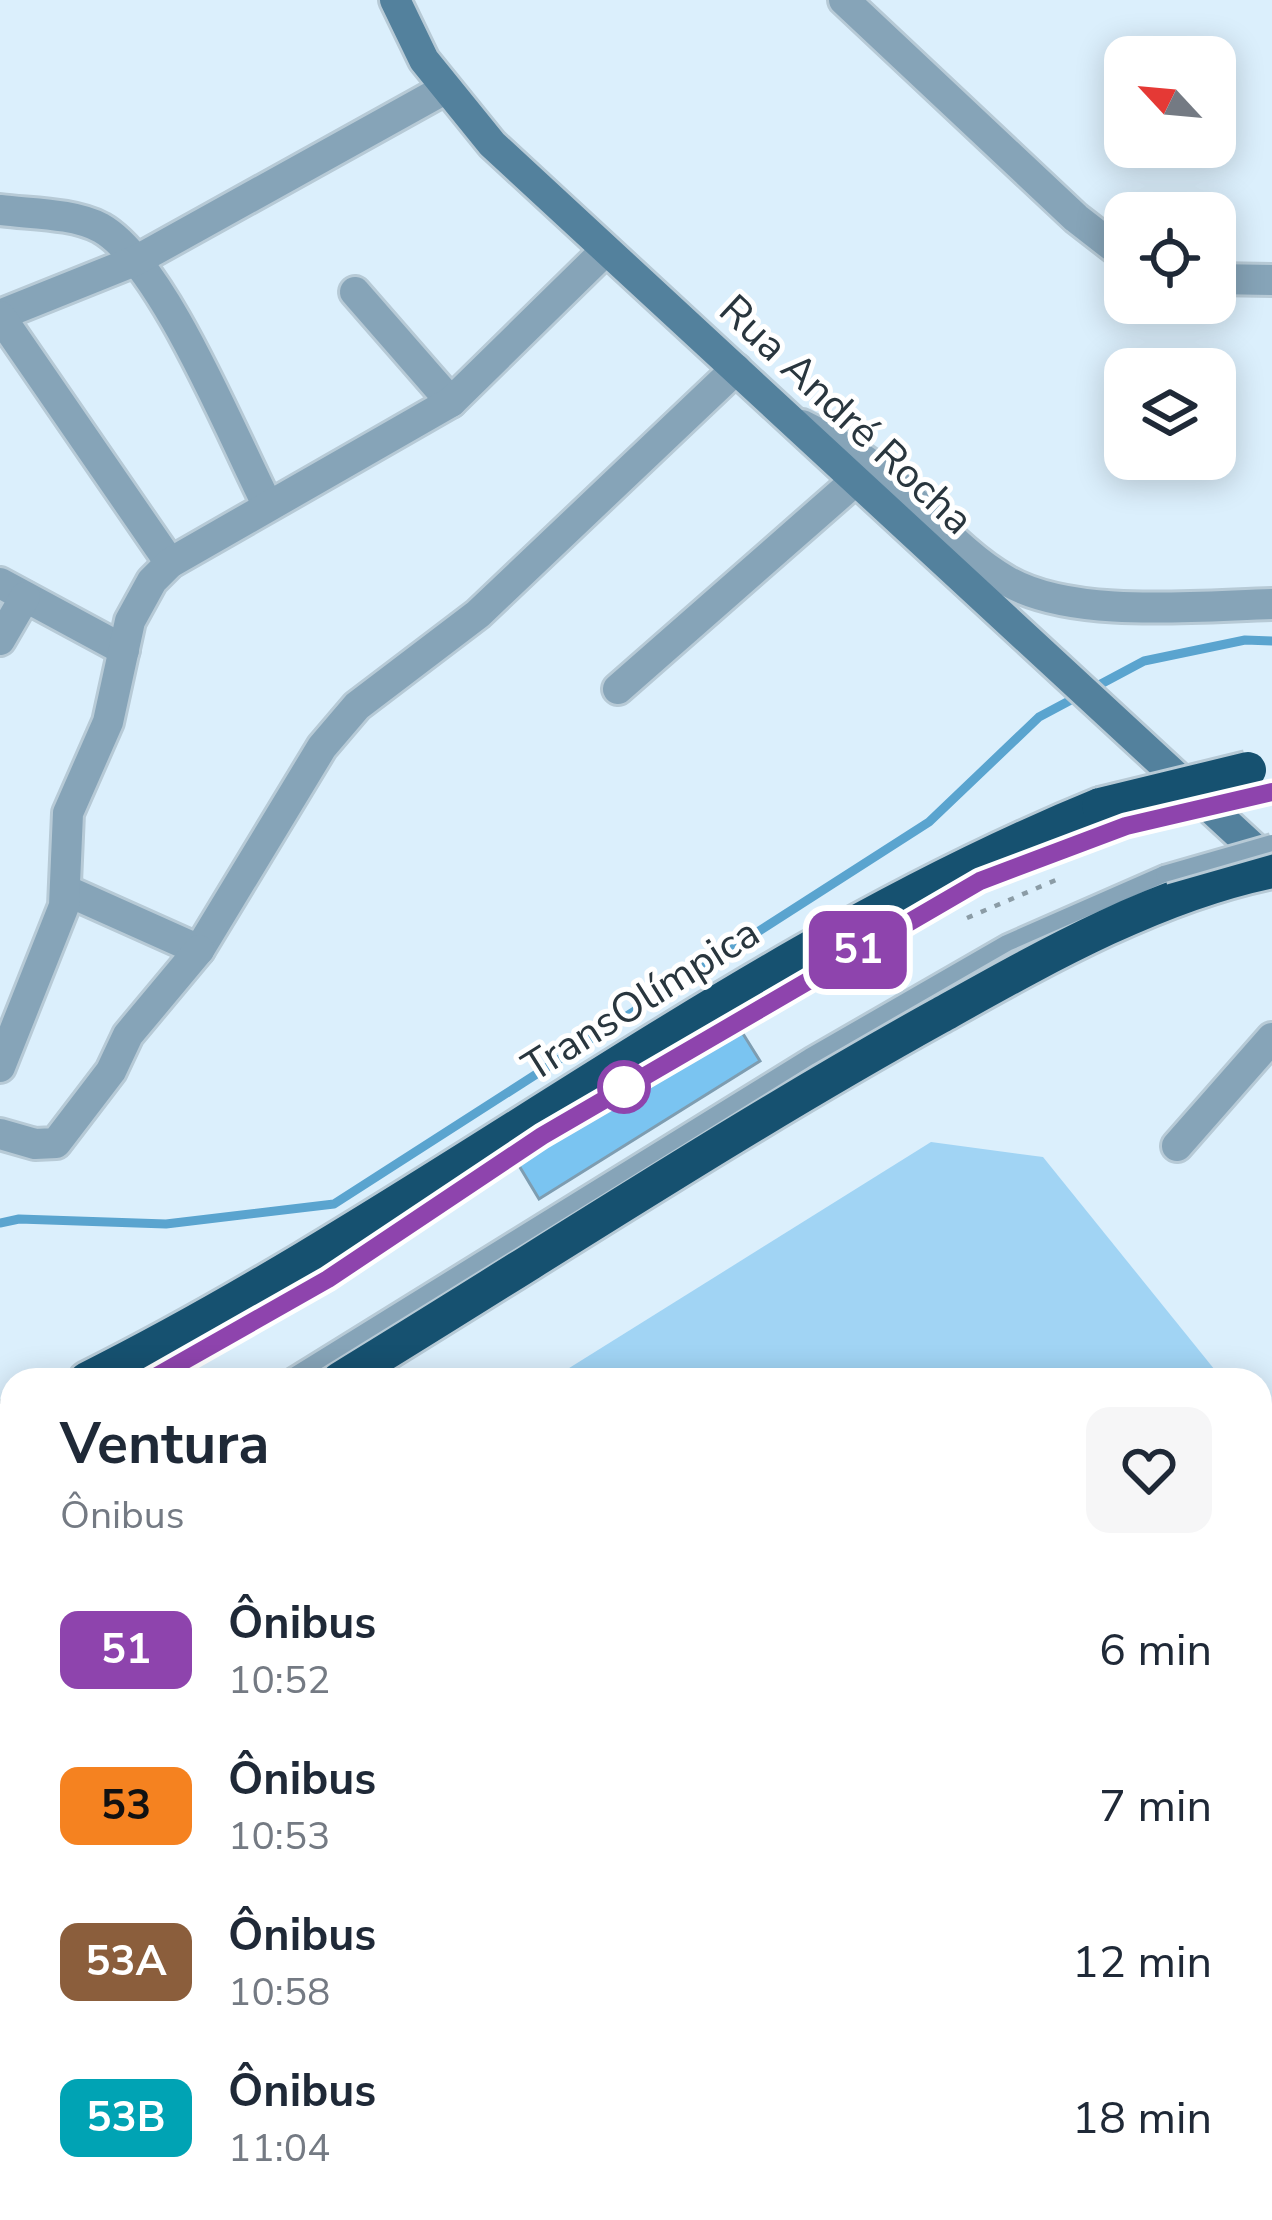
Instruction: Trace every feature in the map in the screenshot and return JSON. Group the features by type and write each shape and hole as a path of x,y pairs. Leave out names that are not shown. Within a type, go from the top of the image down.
{"highway":[{"name":"TransOlímpica","path":"109,1368 346,1238 873,912 979,856 1264,777"},
{"path":"359,1368 832,1075 1179,883 1272,868"}],"main road":[{"name":"Rua André Rocha","path":"395,0 445,89 492,144 1272,868"}],"street":[{"path":"844,0 1104,240"},
{"path":"170,563 0,315 137,260 445,89"},
{"path":"0,210 86,221 137,260 268,506"},
{"path":"0,1066 59,924 68,812 108,722 138,603 170,563 451,402 606,250"},
{"path":"1236,279 1272,280"},
{"path":"355,292 451,402"},
{"path":"0,1134 35,1144 56,1143 111,1071 128,1035 199,950 322,747 356,706 478,614 736,369"},
{"path":"790,418 862,456 971,556 1009,583 1047,598 1272,604"},
{"path":"618,689 855,481"},
{"path":"0,640 13,590 124,650"},
{"path":"65,890 199,950"},
{"path":"1177,1146 1272,1039"}],"lane":[{"name":"TransOlímpica","path":"171,1368 328,1279 542,1136 752,1010 980,881 1113,816"},
{"path":"306,1368 808,1057 1007,943 1179,883 1272,843"}],"shaded area":[{"path":"931,1142 1043,1157 1213,1368 569,1368"}],"building":[{"path":"735,1021 760,1061 539,1199 515,1159"}],"waterway":[{"path":"0,1223 19,1219 166,1224 334,1204 929,822 1039,717 1144,661 1245,640 1272,641"}],"bus line":[{"name":"51","path":"173,1368 328,1279 542,1136 980,881 1126,826 1272,792"}]}
